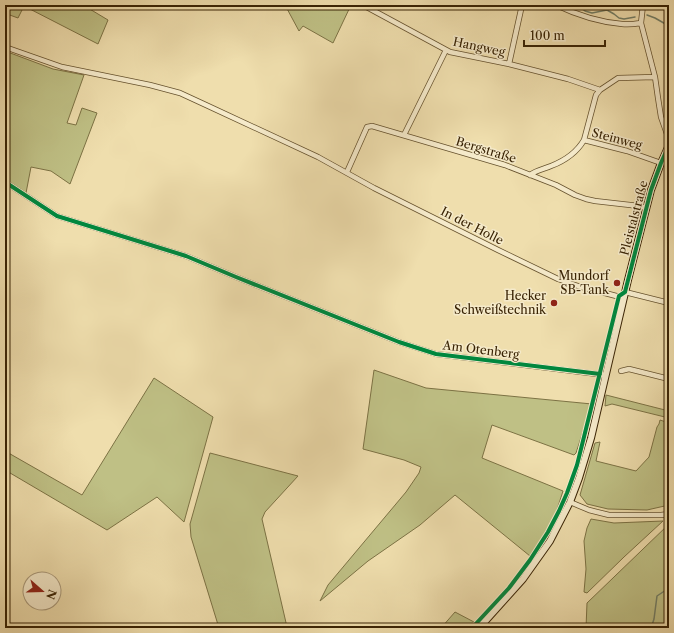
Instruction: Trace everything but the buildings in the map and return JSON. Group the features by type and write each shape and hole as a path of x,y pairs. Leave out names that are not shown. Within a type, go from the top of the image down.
{"main road":[{"name":"Pleistalstraße","path":"479,628 524,579 550,541 570,502 591,438 646,208 651,190 669,145"}],"street":[{"name":"Hangweg","path":"363,5 450,52 508,64 568,79 600,90"},
{"path":"508,64 522,5"},
{"path":"556,5 577,15 600,21 623,24 641,23"},
{"path":"643,5 641,23 655,76 661,117 669,137"},
{"name":"In der Holle","path":"5,47 62,67 150,85 180,93 318,157 375,188 558,279 578,286 669,303"},
{"path":"404,135 446,50"},
{"path":"584,140 596,95 600,90 618,78 655,76"},
{"name":"Bergstraße","path":"347,172 367,127 372,126 505,165 590,200 646,208"},
{"name":"Steinweg","path":"530,175 570,156 584,140 664,160"},
{"name":"Am Otenberg","path":"5,182 57,216 186,256 399,342 436,354 605,375"},
{"path":"621,371 629,369 669,380"},
{"path":"570,502 589,510 609,515 669,514"}],"green space":[{"path":"11,5 83,5 108,20 98,44 24,6 18,18 7,14"},
{"path":"285,5 351,5 333,43 303,26 299,31"},
{"path":"5,51 53,69 84,75 67,123 76,125 82,108 97,113 70,184 51,171 31,167 26,193 5,179"},
{"path":"374,370 426,388 592,404 576,453 574,455 492,425 482,458 563,491 554,519 530,556 455,495 420,525 368,561 320,601 328,585 406,492 419,473 421,467 404,460 363,449"},
{"path":"154,378 213,417 184,522 157,497 107,530 5,470 5,451 82,495"},
{"path":"606,395 669,411 669,418 612,404 605,406"},
{"path":"660,420 669,423 669,445 665,450 669,453 669,505 647,510 608,509 587,504 580,495 595,443 600,442 596,461 636,471 649,457"},
{"path":"210,453 298,476 265,512 262,519 288,628 219,628 191,537 190,524"},
{"path":"591,519 614,523 663,521 587,593 584,592 586,569 584,541"},
{"path":"669,524 669,628 586,628 587,603"},
{"path":"455,612 474,622 468,628 441,628"}],"waterway":[{"path":"577,5 585,11 592,13 607,10 619,18 624,19 635,17"},
{"path":"647,15 669,26"},
{"path":"651,628 654,619 657,596 669,588"}],"cycle path":[{"path":"625,292 651,190 669,145"},
{"path":"5,182 57,216 186,256 399,342 436,354 600,374"},
{"path":"472,628 509,588 530,560 548,532 559,511 577,465 619,296 625,292"}],"place":[{"name":"Mundorf SB-Tank","path":"617,283"},
{"name":"Hecker Schweißtechnik","path":"554,303"}]}
